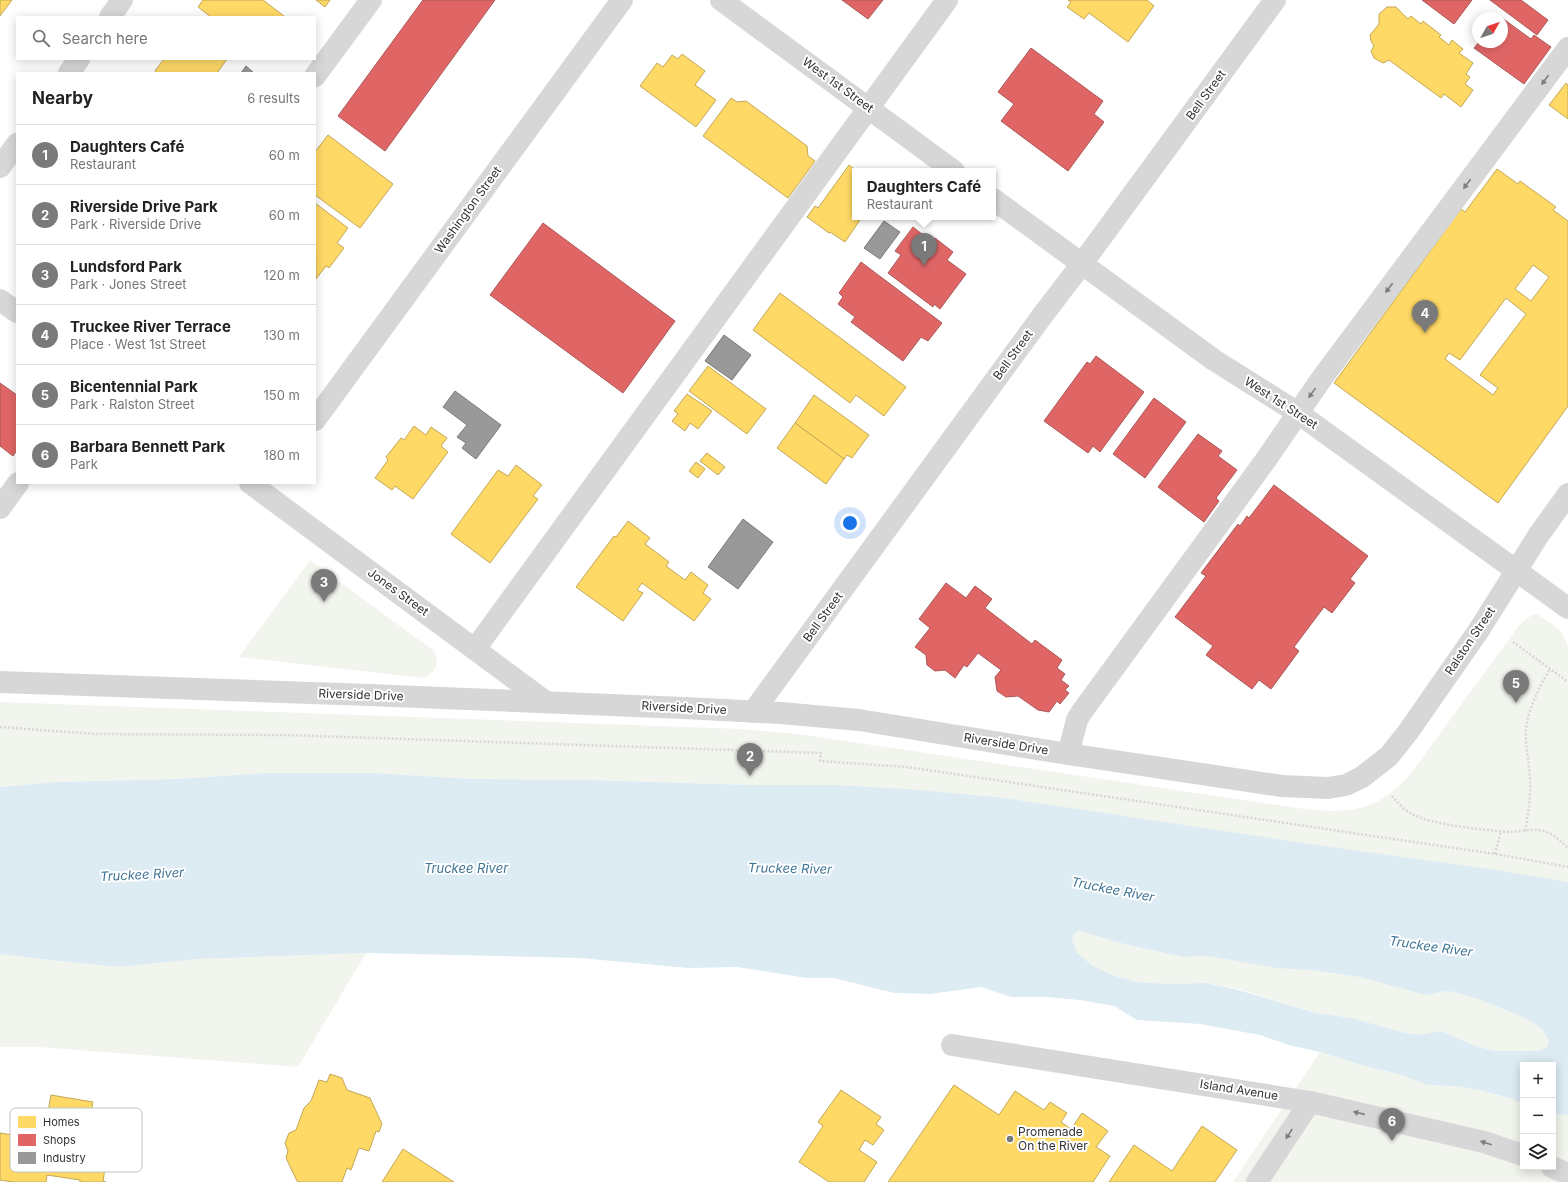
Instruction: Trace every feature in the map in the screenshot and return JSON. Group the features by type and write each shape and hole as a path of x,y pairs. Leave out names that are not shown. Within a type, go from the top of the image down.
{"street":[{"path":"111,16 122,0"},
{"path":"316,75 371,0"},
{"name":"Washington Street","path":"316,419 622,0"},
{"name":"West 1st Street","path":"721,0 950,168"},
{"path":"475,649 947,0"},
{"name":"Bell Street","path":"753,712 1037,322 1275,0"},
{"path":"1068,754 1077,720 1081,713 1298,413 1568,48"},
{"path":"70,72 78,60"},
{"path":"0,167 16,145"},
{"name":"West 1st Street","path":"996,201 1214,360 1298,413 1568,608"},
{"path":"0,300 16,311"},
{"path":"0,508 17,484"},
{"name":"Jones Street","path":"261,486 546,702"},
{"name":"Ralston Street","path":"1362,777 1389,756 1408,732 1484,622 1544,526 1568,494"},
{"name":"Riverside Drive","path":"0,682 546,702 753,712 859,720 1068,754 1282,786 1328,788 1346,785 1362,777"},
{"name":"Island Avenue","path":"952,1045 1310,1102 1484,1142 1520,1154"},
{"path":"1257,1182 1310,1102"},
{"path":"1556,1169 1568,1174"}],"path":[{"path":"1513,642 1568,682"},
{"path":"1525,831 1530,791 1530,769 1526,754 1526,729 1535,696 1550,669"},
{"path":"0,727 95,734 285,735 821,753 820,761 907,767 1495,854 1568,867"},
{"path":"1392,796 1408,812 1418,817 1436,822 1501,831 1543,831 1557,838 1568,848"},
{"path":"1495,854 1501,831"}],"shaded area":[{"path":"310,560 434,651 437,663 434,670 424,678 239,657"},
{"path":"1537,614 1553,624 1560,631 1566,640 1568,647 1568,882 1156,822 998,797 838,785 750,785 589,780 474,779 372,773 267,773 176,779 57,782 0,787 0,702 740,729 798,734 1314,810 1352,810 1370,805 1382,798 1394,790 1409,776 1520,624 1532,615"},
{"path":"1079,931 1124,944 1183,957 1208,956 1359,977 1426,995 1446,991 1454,992 1478,999 1525,1018 1542,1029 1549,1039 1547,1047 1538,1051 1496,1051 1478,1047 1441,1031 1418,1035 1401,1032 1352,1018 1316,1013 1235,988 1206,983 1168,984 1137,982 1115,976 1093,966 1077,953 1072,939 1074,934"},
{"path":"366,953 298,1067 39,1047 0,1047 0,954 119,967 197,959"},
{"path":"1320,1052 1365,1066 1402,1075 1427,1085 1454,1086 1480,1090 1520,1103 1520,1170 1556,1170 1556,1113 1568,1115 1568,1182 1233,1182"}],"water":[{"name":"Truckee River","path":"267,773 372,773 474,779 589,780 750,785 838,785 905,789 998,797 1489,869 1568,882 1568,1115 1556,1113 1556,1062 1520,1062 1520,1103 1480,1090 1454,1086 1427,1085 1402,1075 1289,1045 1260,1035 1200,1024 1137,1020 1114,1006 1080,1000 1047,997 1011,997 981,987 930,994 894,993 834,978 807,978 737,967 689,968 580,958 366,953 197,959 119,967 0,954 0,787 57,782 176,779","holes":["1079,931 1124,944 1183,957 1208,956 1278,968 1311,970 1359,977 1426,995 1446,991 1454,992 1478,999 1525,1018 1542,1029 1549,1040 1547,1047 1538,1051 1496,1051 1478,1047 1441,1031 1418,1035 1401,1032 1352,1018 1316,1013 1235,989 1206,983 1168,984 1137,982 1115,976 1093,966 1077,953 1072,939 1074,934"]}],"building: Homes":[{"path":"0,0 12,0 0,16"},
{"path":"203,0 263,0 284,16 210,16 198,7"},
{"path":"316,0 330,0 325,7"},
{"path":"1068,0 1147,0 1154,6 1128,42 1089,13 1084,19 1067,7 1071,2"},
{"path":"1387,7 1396,7 1408,19 1411,16 1421,24 1423,21 1441,35 1439,37 1449,45 1452,40 1463,49 1459,53 1473,63 1466,74 1470,77 1465,84 1473,90 1461,107 1444,94 1441,98 1389,60 1383,63 1374,58 1371,51 1374,46 1370,35 1379,24 1379,14"},
{"path":"682,54 705,71 695,85 716,100 696,127 640,86 657,63 663,67 672,55 678,59"},
{"path":"163,60 226,60 218,72 155,71"},
{"path":"1566,83 1568,85 1568,119 1549,105"},
{"path":"731,98 737,102 746,101 807,146 808,156 815,161 788,198 703,136"},
{"path":"328,135 393,184 360,228 316,196 316,151"},
{"path":"849,165 853,168 852,220 860,220 845,242 830,232 829,233 807,217 815,206 818,208"},
{"path":"1497,169 1518,184 1520,181 1556,207 1553,210 1568,221 1568,406 1498,503 1334,383 1461,209 1465,212","holes":["1533,265 1549,277 1531,301 1515,289","1506,298 1526,314 1480,375 1498,388 1493,395 1445,359 1449,353 1460,360"]},
{"path":"316,204 348,228 337,243 344,248 329,268 326,266 316,279"},
{"path":"780,293 906,387 884,416 856,395 850,403 753,330"},
{"path":"708,366 766,409 747,434 689,391"},
{"path":"687,394 712,411 698,429 690,423 685,431 672,421 678,414 674,411"},
{"path":"814,395 869,435 852,458 847,455 844,459 795,423"},
{"path":"795,423 844,459 826,484 777,448"},
{"path":"414,426 426,435 431,427 447,438 441,446 448,452 413,499 395,486 392,490 375,478 388,460 386,457 401,438 404,440"},
{"path":"707,453 725,467 718,475 700,461"},
{"path":"696,462 705,469 698,478 689,471"},
{"path":"516,465 542,485 533,496 538,499 490,563 451,534 498,470 508,476"},
{"path":"628,521 650,538 645,544 669,562 666,566 685,580 691,572 708,585 703,593 711,599 694,621 642,583 637,590 643,593 623,621 576,587 614,536 616,537"},
{"path":"330,1074 342,1078 347,1090 370,1098 382,1124 379,1132 376,1131 369,1151 359,1148 351,1170 347,1168 342,1182 300,1182 297,1181 286,1158 288,1151 285,1143 289,1133 296,1130 304,1108 311,1101 319,1080 327,1082"},
{"name":"Promenade On the River","path":"954,1085 999,1115 1015,1091 1044,1110 1050,1102 1067,1113 1061,1122 1071,1129 1082,1113 1108,1131 1096,1147 1110,1156 1093,1182 888,1182"},
{"path":"841,1090 881,1117 876,1124 884,1130 873,1145 865,1140 859,1150 877,1162 864,1182 829,1182 799,1162 823,1126 818,1122"},
{"path":"51,1095 93,1102 92,1108 49,1108"},
{"path":"1202,1126 1237,1150 1215,1182 1109,1182 1134,1145 1172,1171"},
{"path":"0,1133 10,1135 10,1172 104,1172 103,1181 106,1182 80,1182 80,1180 47,1175 46,1182 14,1182 0,1180"},
{"path":"403,1149 454,1182 382,1182"}],"building: Shops":[{"path":"423,0 495,0 385,151 338,116"},
{"path":"842,0 883,0 868,19"},
{"path":"1422,0 1472,0 1454,24"},
{"path":"1490,0 1521,0 1548,20 1537,35"},
{"path":"1508,22 1531,39 1534,35 1551,47 1524,84 1474,48 1508,48"},
{"path":"1031,48 1103,101 1094,114 1104,122 1068,171 1001,121 1014,104 998,92"},
{"path":"543,223 675,321 623,393 490,295"},
{"path":"913,227 932,242 935,238 953,252 947,260 966,274 940,309 934,304 933,307 888,273 901,255 895,251"},
{"path":"861,262 942,323 928,341 921,337 903,361 851,322 855,317 838,304 843,297 839,293"},
{"path":"1096,356 1144,392 1100,452 1093,446 1088,453 1044,421 1087,362 1090,364"},
{"path":"0,383 16,394 16,452 13,456 0,446"},
{"path":"1154,398 1186,422 1145,478 1113,454"},
{"path":"1198,434 1222,451 1218,456 1237,470 1216,498 1219,501 1204,522 1158,487"},
{"path":"1274,485 1368,556 1350,579 1355,583 1332,613 1324,607 1294,647 1299,651 1271,689 1259,680 1252,689 1206,655 1213,646 1175,617 1206,576 1201,573 1238,524 1240,526 1247,516 1249,518"},
{"path":"946,583 966,598 975,586 992,599 985,608 1032,644 1035,640 1062,660 1057,668 1065,674 1061,680 1069,686 1065,690 1069,693 1060,704 1057,701 1049,712 1038,710 1018,696 1006,697 997,691 995,677 1001,670 978,653 967,667 964,665 955,678 945,670 935,671 927,665 926,655 915,647 930,628 919,619"}],"building: Industry":[{"path":"246,66 253,72 242,72"},
{"path":"884,221 900,232 880,259 864,248"},
{"path":"724,335 751,355 732,380 705,361"},
{"path":"455,391 501,425 476,459 462,448 466,443 457,437 467,425 443,407"},
{"path":"743,519 773,542 738,589 708,567"}],"place":[{"name":"Daughters Café","path":"924,266"},
{"name":"Truckee River Terrace","path":"1425,333"},
{"name":"Lundsford Park","path":"324,602"},
{"name":"Bicentennial Park","path":"1516,703"},
{"name":"Riverside Drive Park","path":"750,776"},
{"name":"Promenade On the River","path":"1010,1139"},
{"name":"Barbara Bennett Park","path":"1392,1141"}]}
